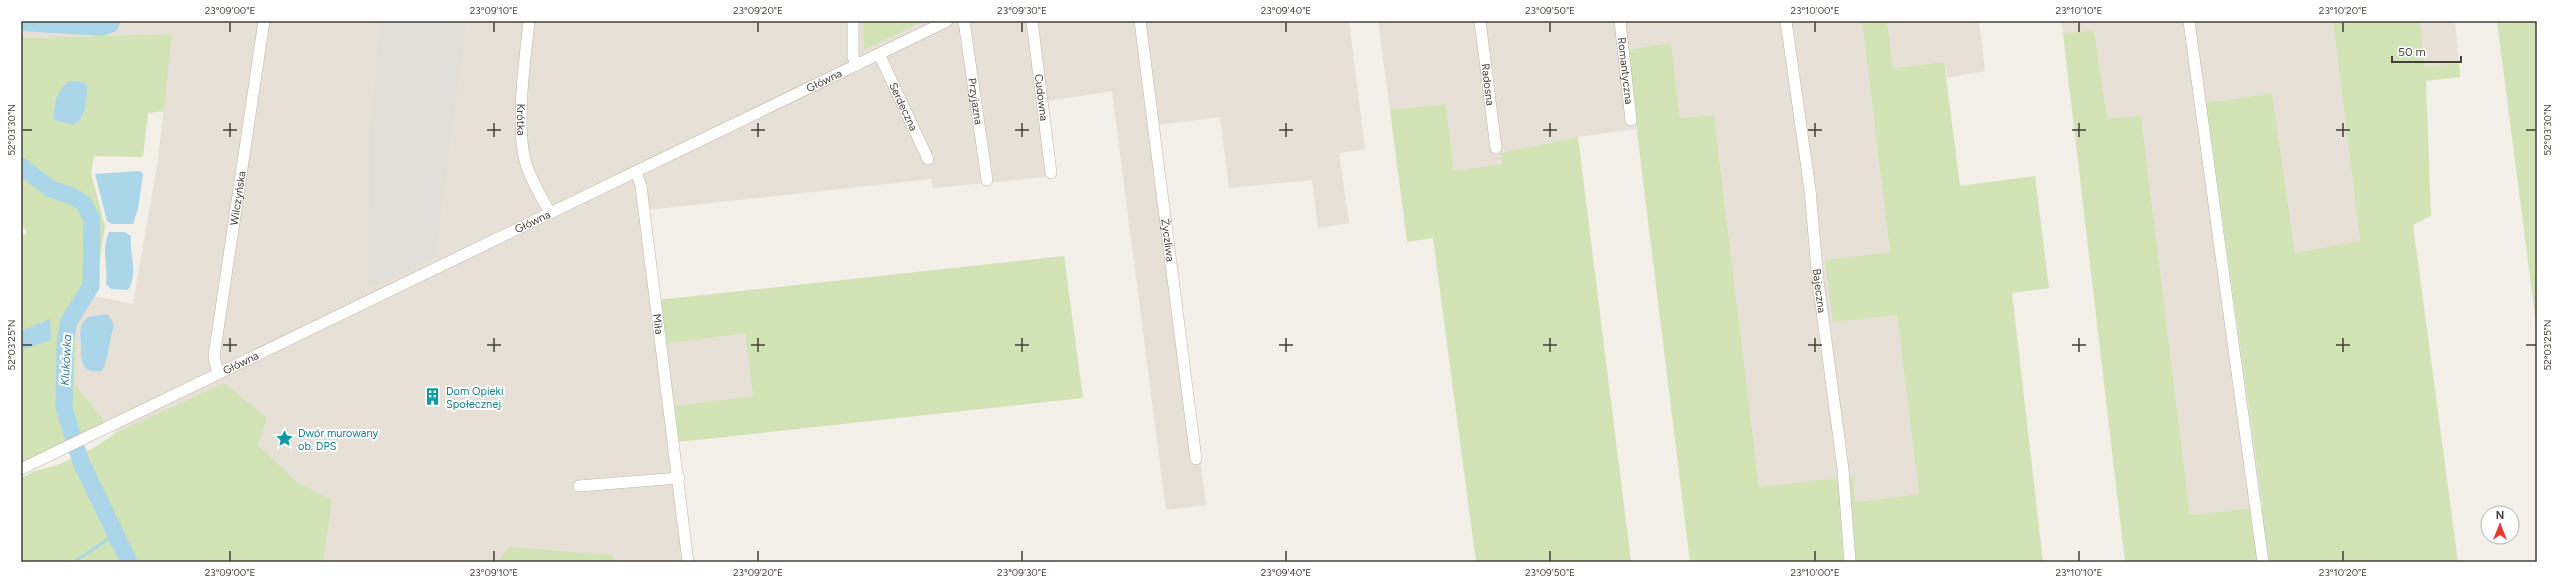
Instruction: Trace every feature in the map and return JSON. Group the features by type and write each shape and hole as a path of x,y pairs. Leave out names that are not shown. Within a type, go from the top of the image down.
{"street":[{"name":"Wilczyńska","path":"218,374 214,356 264,21"},
{"name":"Krótka","path":"529,21 524,77 523,148 526,165 550,213"},
{"path":"853,21 853,57 857,65"},
{"name":"Główna","path":"21,469 947,21"},
{"name":"Przyjazna","path":"964,21 987,180"},
{"name":"Cudowna","path":"1032,21 1051,173"},
{"name":"Życzliwa","path":"1140,21 1196,459"},
{"name":"Radosna","path":"1480,21 1496,148"},
{"name":"Romantyczna","path":"1620,21 1631,120"},
{"name":"Bajeczna","path":"1786,21 1810,190 1818,281 1843,469 1850,562"},
{"path":"2189,21 2263,562"},
{"name":"Serdeczna","path":"879,54 928,160"},
{"name":"Miła","path":"636,172 641,186 679,478 688,562"},
{"path":"579,486 679,478"}],"shaded area":[{"path":"21,21 1349,21 1365,149 1339,153 1349,223 1318,228 1312,180 1229,188 1220,117 1158,125 1206,505 1166,510 1112,91 1048,101 1057,176 933,188 931,179 648,210 658,300 745,333 753,396 673,406 691,562 613,562 614,556 505,562 245,562 106,423 75,384 76,327 94,296 133,304 158,160 172,34 21,38"},
{"path":"381,21 436,21 466,24 435,258 368,288 370,126"},
{"path":"1378,21 1862,21 1890,252 1825,260 1897,315 1919,494 1854,502 1853,476 1759,487 1714,115 1680,118 1671,44 1627,50 1636,129 1578,137 1501,153 1502,164 1454,171 1446,104 1390,110"},
{"path":"1887,21 1979,21 1985,71 1947,78 1944,62 1892,68"},
{"path":"2061,21 2333,21 2360,241 2295,253 2272,93 2206,103 2263,507 2190,515 2141,117 2107,120 2094,31 2063,34"},
{"path":"2420,21 2455,21 2459,63 2425,67"}],"green space":[{"path":"863,21 924,21 864,50"},
{"path":"1862,21 1887,21 1893,68 1944,62 1960,186 2035,176 2049,288 2012,293 2043,562 1690,562 1627,50 1671,43 1680,118 1714,115 1759,487 1853,476 1855,502 1919,494 1897,315 1833,322 1825,260 1890,252"},
{"path":"2333,21 2420,21 2425,67 2459,63 2460,77 2426,81 2431,216 2413,225 2458,562 2125,562 2063,34 2094,30 2107,119 2141,116 2190,515 2263,507 2206,103 2272,93 2295,253 2360,241"},
{"path":"2497,21 2537,21 2537,331"},
{"path":"172,34 164,111 148,113 143,157 94,156 91,173 105,226 94,296 76,327 75,384 106,423 21,463 21,236 27,233 21,222 21,38"},
{"path":"1446,104 1454,171 1502,164 1501,153 1578,137 1631,562 1476,562 1433,238 1407,242 1390,110"},
{"path":"1064,256 1083,398 678,442 673,406 753,396 745,333 664,344 658,300"},
{"path":"224,383 267,418 258,445 299,484 332,500 323,562 21,562 21,478 35,471 58,465 92,449 116,433"},
{"path":"508,547 614,555 613,562 499,562"}],"water":[{"path":"21,21 121,21 116,31 103,36 21,31"},
{"path":"69,81 83,82 87,86 85,108 81,118 73,125 54,120 55,103 61,89"},
{"path":"140,171 143,174 138,209 133,224 112,224 107,221 95,174"},
{"path":"109,232 125,232 131,236 133,277 128,290 111,289 106,284 105,244"},
{"path":"108,314 114,325 104,368 102,371 91,371 84,366 82,359 80,336 82,324 88,317"},
{"path":"50,319 51,340 21,350 21,331"}],"waterway":[{"name":"Klukówka","path":"21,166 51,189 74,197 83,203 92,218 91,286 68,323 65,346 64,408 81,462 129,562"},
{"path":"74,562 116,534"}],"place":[{"name":"Dom Opieki Społecznej","path":"433,397"},
{"name":"Dwór murowany ob. DPS","path":"285,439"}]}
